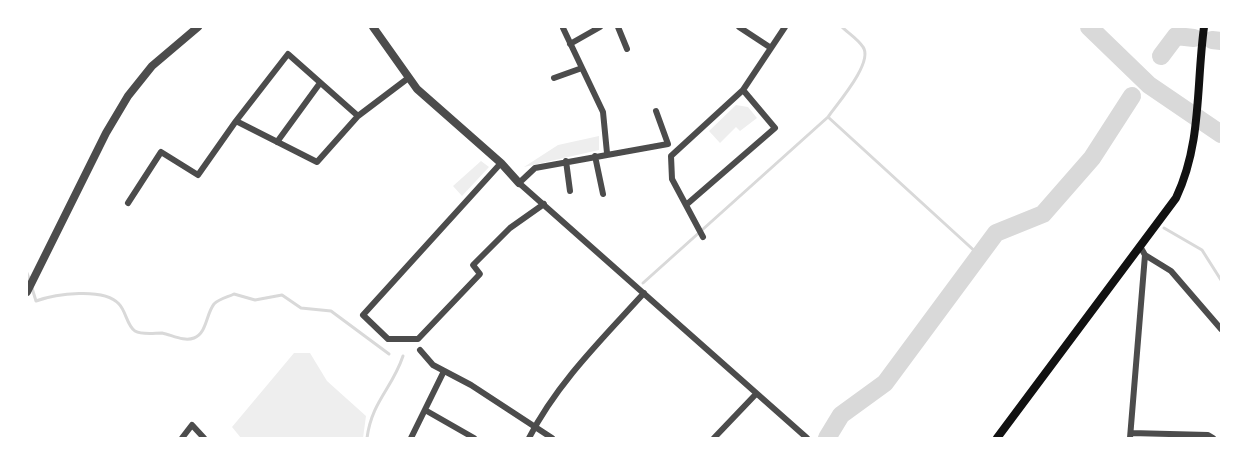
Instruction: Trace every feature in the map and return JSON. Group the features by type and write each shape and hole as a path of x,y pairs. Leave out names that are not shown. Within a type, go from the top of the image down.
{"main road":[{"path":"997,438 1143,252 1176,198 1188,172 1196,130 1204,27"}],"street":[{"path":"27,292 106,133 128,96 152,66 198,27"},
{"path":"373,27 407,79 501,163 519,183 807,438"},
{"path":"570,44 600,27"},
{"path":"618,27 627,49"},
{"path":"739,27 771,48"},
{"path":"703,237 672,179 671,156 743,90 784,27"},
{"path":"563,28 603,112 607,153"},
{"path":"128,203 161,152 198,175 288,54 358,116"},
{"path":"554,78 582,68"},
{"path":"236,121 317,162 358,116 407,79"},
{"path":"277,142 320,83"},
{"path":"686,205 775,128 743,90"},
{"path":"519,183 535,168 607,153 668,144 656,111"},
{"path":"595,156 603,194"},
{"path":"567,161 570,191"},
{"path":"501,163 363,315 388,339 418,339 480,274 473,265 510,228 544,204"},
{"path":"1143,252 1171,271 1221,329"},
{"path":"1143,252 1130,435 1208,435 1213,438"},
{"path":"529,438 546,408 644,293"},
{"path":"420,350 434,365 471,385 552,438"},
{"path":"411,438 444,370"},
{"path":"714,438 756,394"},
{"path":"425,410 474,438"},
{"path":"182,438 192,425 204,438"}],"shaded area":[{"path":"736,105 748,107 757,118 740,131 736,127 720,143 709,131"},
{"path":"599,136 599,150 524,167 558,145"},
{"path":"481,161 489,167 462,196 453,186"},
{"path":"294,353 310,353 327,381 366,416 363,438 241,438 232,427"}],"waterway":[{"path":"842,27 861,44 865,54 859,72 828,117 979,255"},
{"path":"1089,27 1149,85 1221,134"},
{"path":"1161,56 1176,36 1194,38"},
{"path":"1212,40 1221,41"},
{"path":"827,438 841,415 885,383 996,233 1043,214 1092,158 1132,96"},
{"path":"643,283 828,117"},
{"path":"1164,228 1202,250 1221,280"},
{"path":"27,273 30,281"},
{"path":"32,288 36,301 67,294 102,295 119,304 135,331 162,333 186,339 198,336 204,328 211,308 221,299 234,294 255,300 282,295 301,308 331,311 389,354"},
{"path":"367,438 373,414 403,356"}]}
